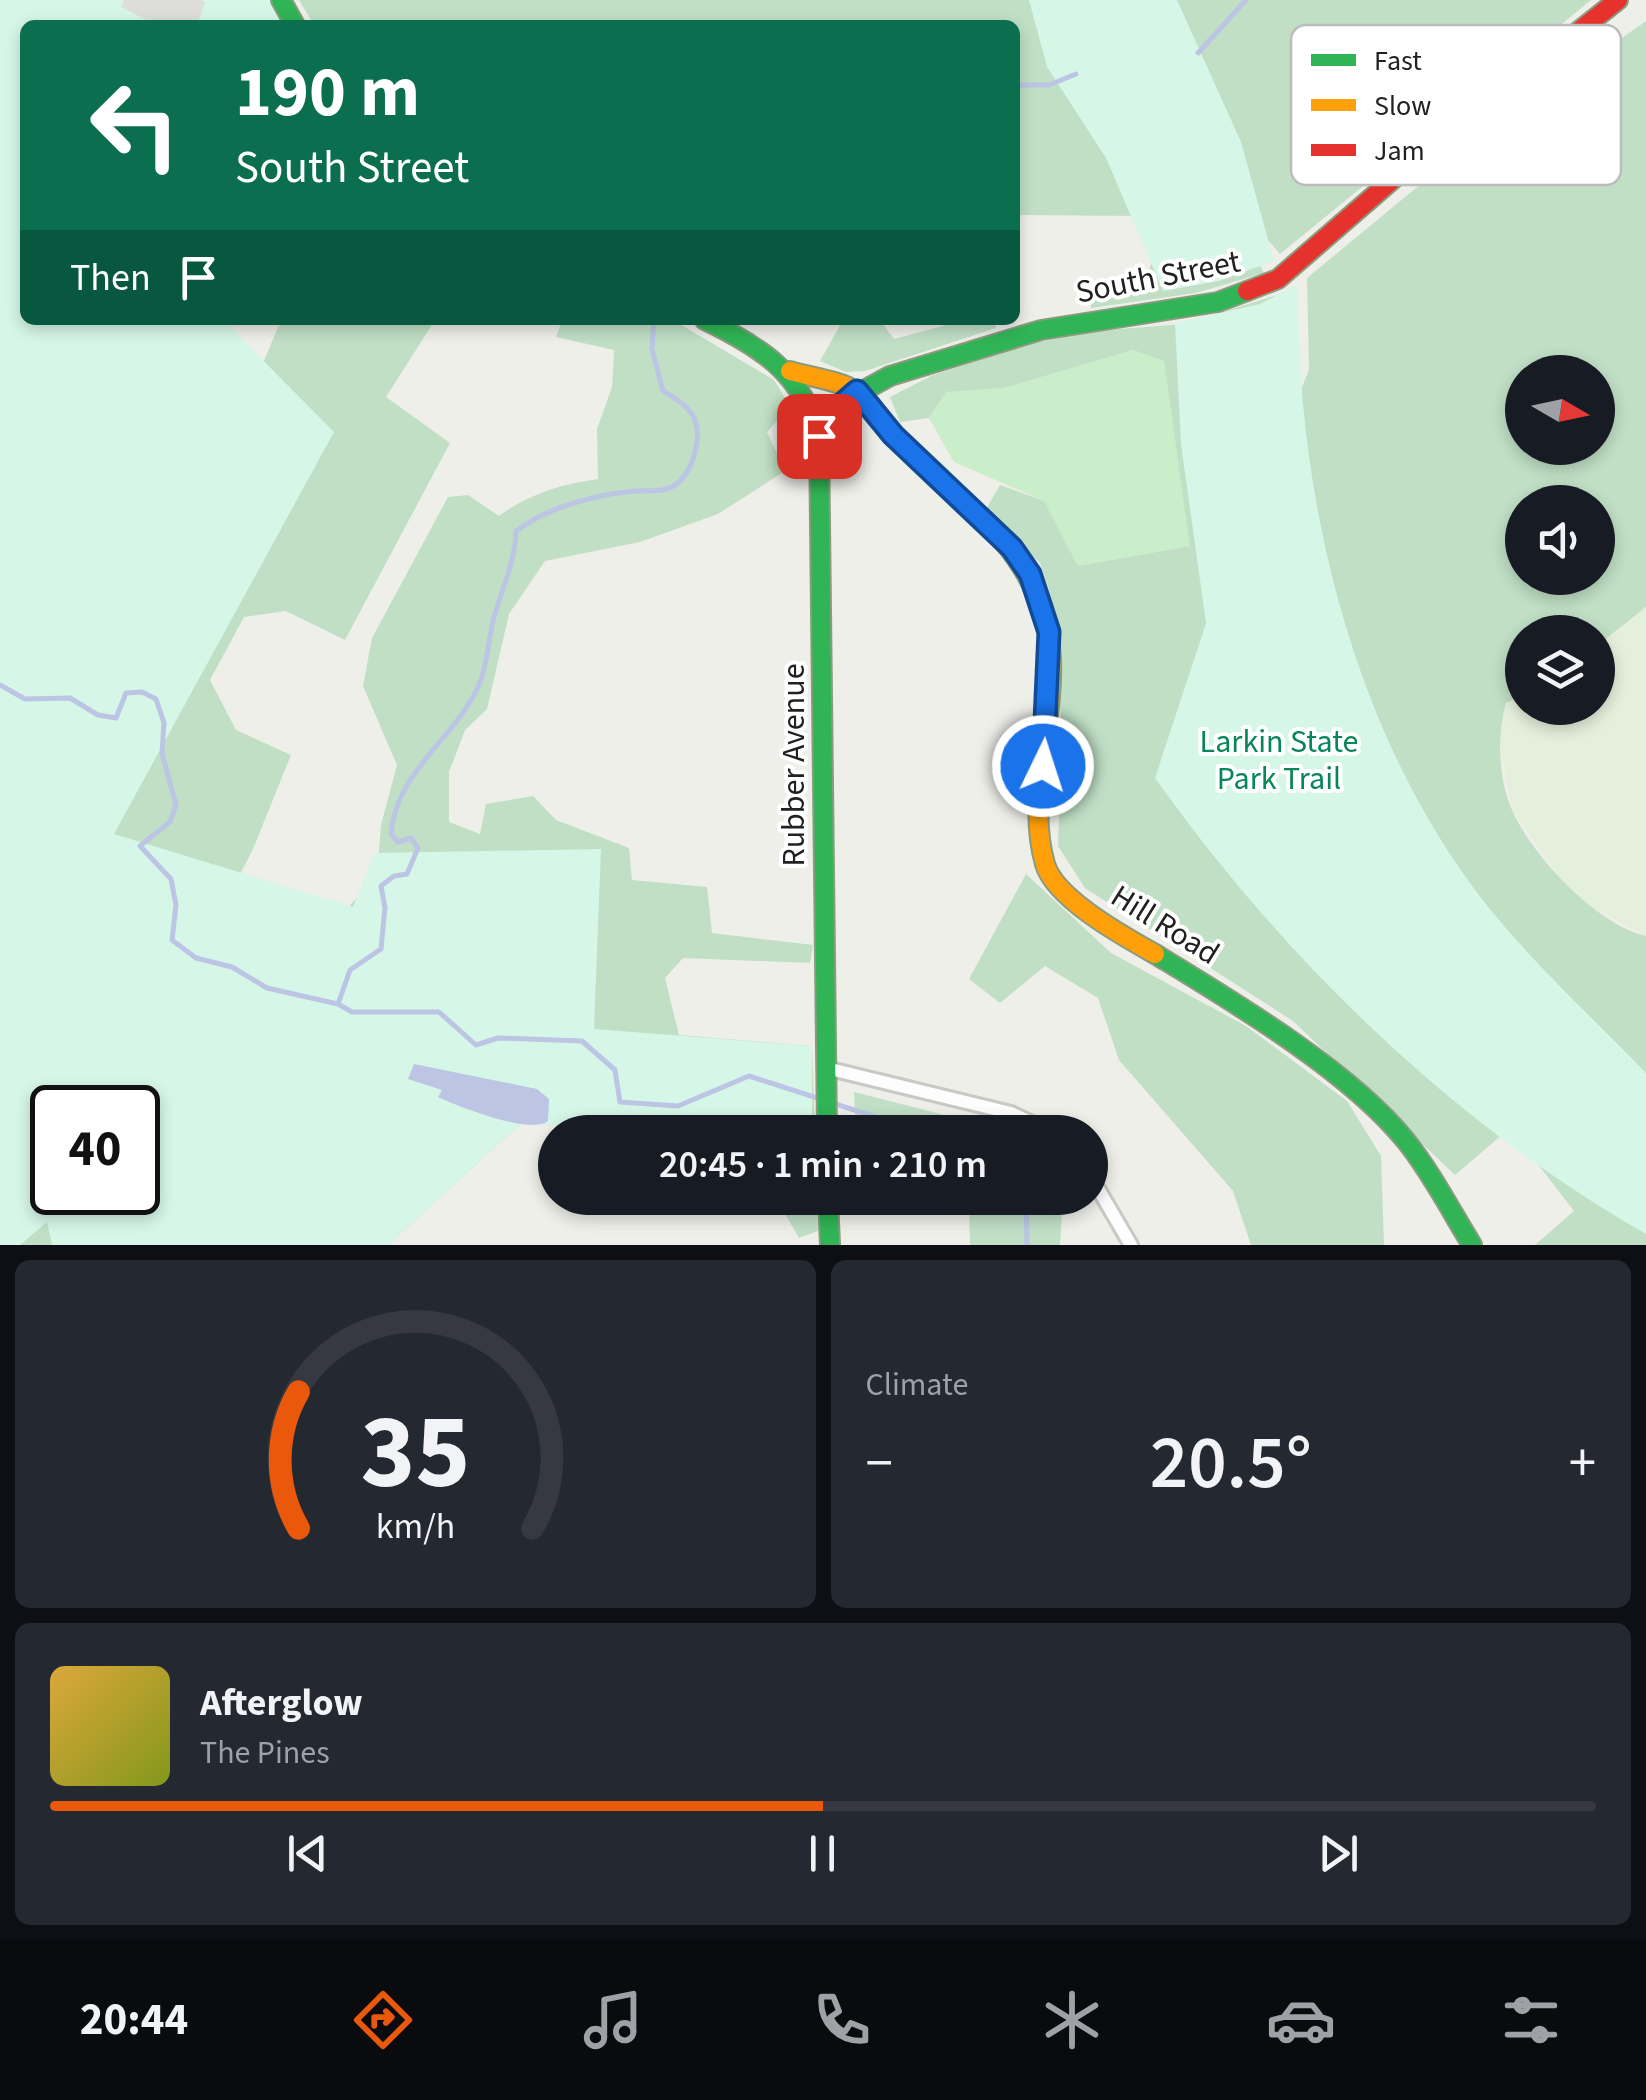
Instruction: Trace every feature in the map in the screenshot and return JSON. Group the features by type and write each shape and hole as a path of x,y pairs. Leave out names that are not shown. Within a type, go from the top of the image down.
{"street":[{"name":"South Street","path":"1587,25 1618,0"},
{"name":"South Street","path":"819,436 834,411 857,391 890,376 1042,330 1218,302 1278,279 1386,185"},
{"path":"713,325 790,372 857,391"},
{"name":"Rubber Avenue","path":"790,372 809,400 819,436 826,1115"},
{"name":"Hill Road","path":"857,391 918,461 1012,548 1041,596 1051,660 1040,801 1045,866 1087,914 1244,1008 1372,1106 1407,1142 1472,1245"},
{"path":"826,1068 1015,1115"},
{"path":"1108,1206 1131,1245"},
{"path":"829,1215 830,1245"}],"green space":[{"path":"0,0 270,0 281,20 20,20 20,325 228,325 334,432 114,834 353,907 374,853 601,849 594,1029 812,1046 812,1115 538,1115 538,1125 519,1125 388,1245 52,1245 47,1222 20,1245 0,1245"},
{"path":"299,0 1125,0 1264,273 1196,293 1091,308 1090,293 1144,282 1160,242 1146,216 1020,215 1020,20 311,20"},
{"path":"1029,0 1177,0 1241,142 1274,261 1219,281 1163,291 1106,158 1047,67"},
{"path":"1147,0 1591,0 1560,25 1291,25 1291,185 1364,185 1280,254 1246,215"},
{"path":"1646,21 1646,607 1615,632 1615,615 1505,615 1505,707 1500,742 1507,798 1534,848 1587,903 1607,918 1646,936 1646,1129 1380,788 1290,420 1309,369 1307,278 1420,185 1621,185 1621,39"},
{"name":"Larkin State Park Trail","path":"1298,284 1308,447 1322,530 1342,612 1368,692 1402,769 1442,841 1489,908 1646,1073 1646,1234 1506,1142 1376,1032 1259,910 1155,778 1206,623 1181,444 1175,323 1260,304"},
{"name":"Larkin State Park Trail","path":"1277,295 1310,631 1646,1168 1646,1245 1535,1245 1574,1211 1510,1128 1455,1175 1293,1021 1085,888 1058,846 1062,727 1049,590 1040,563 985,511 1000,485 1044,501 1078,566 1190,546 1164,361 1133,350 1004,388 946,392 929,418 900,422 890,397 931,376 1032,343 1107,330 1184,324"},
{"path":"281,325 432,325 386,397 450,443 345,640 286,611 244,617 210,680 236,730 291,755 253,849 209,934 332,925 377,876 381,825 397,765 363,686 372,638 448,497 468,495 499,516 546,491 598,479 597,429 612,387 614,350 556,337 560,325 681,325 774,380 790,406 767,432 785,471 718,514 640,542 545,561 509,614 487,709 465,730 449,772 449,822 480,834 486,804 533,796 556,820 629,848 632,880 707,887 712,933 813,945 810,963 683,958 665,978 679,1035 812,1046 814,1115 568,1103 519,1125 388,1245 0,1245 0,564 245,407"},
{"path":"840,325 884,325 894,339 947,325 996,328 865,371 846,372 820,361"},
{"path":"1133,350 1164,361 1191,546 1078,566 1044,501 954,462 929,418 946,392 1004,388"},
{"path":"1646,607 1646,936 1573,897 1512,810 1498,734 1505,706 1505,725 1615,725 1615,632"},
{"path":"1026,874 1111,953 1246,1026 1347,1101 1381,1156 1384,1245 1251,1245 1233,1191 1119,1060 1098,998 1045,966 1000,1003 969,979"},
{"path":"854,1092 945,1115 855,1115"},
{"path":"786,1215 818,1215 818,1231 799,1238"},
{"path":"969,1215 1062,1215 1060,1245 970,1245"}],"shaded area":[{"path":"124,0 205,2 199,20 146,20 121,7"}],"water":[{"path":"414,1064 537,1089 549,1099 548,1115 538,1115 538,1124 511,1122 438,1097 442,1090 408,1079"}],"waterway":[{"path":"1198,53 1246,0"},
{"path":"1020,85 1049,85 1076,74"},
{"path":"338,1004 350,970 381,949 385,908 381,886 394,876 407,874 418,848 411,838 398,842 391,834 395,812 414,775 477,689 516,531 542,515 588,499 674,486 692,462 696,423 687,408 663,391 652,349 654,325"},
{"path":"0,685 25,699 70,698 98,715 116,718 126,693 142,692 156,699 164,723 162,753 176,805 170,822 140,846 171,879 176,905 172,940 196,958 232,967 267,988 338,1004 352,1012 439,1012 476,1045 498,1038 582,1041 615,1070 620,1102 678,1106 749,1076 869,1115"},
{"path":"1026,1215 1027,1245"}],"traffic: fast":[{"path":"281,0 292,20"},
{"path":"819,436 846,400 890,376 1041,330 1218,302 1247,291"},
{"path":"714,325 777,364 802,395 819,436 827,1115"},
{"path":"1155,954 1288,1039 1354,1089 1406,1141 1472,1245"},
{"path":"829,1215 830,1245"}],"traffic: slow":[{"path":"790,371 841,384 861,395 895,437 997,534 1017,560 1034,588 1045,621 1051,659 1038,814 1045,864 1051,877 1076,903 1155,954"}],"traffic: jam":[{"path":"1587,25 1618,0"},
{"path":"1247,291 1278,279 1386,185"}],"route":[{"path":"819,436 834,411 857,391 918,461 1012,548 1030,574 1041,596 1051,660 1043,766"}]}
